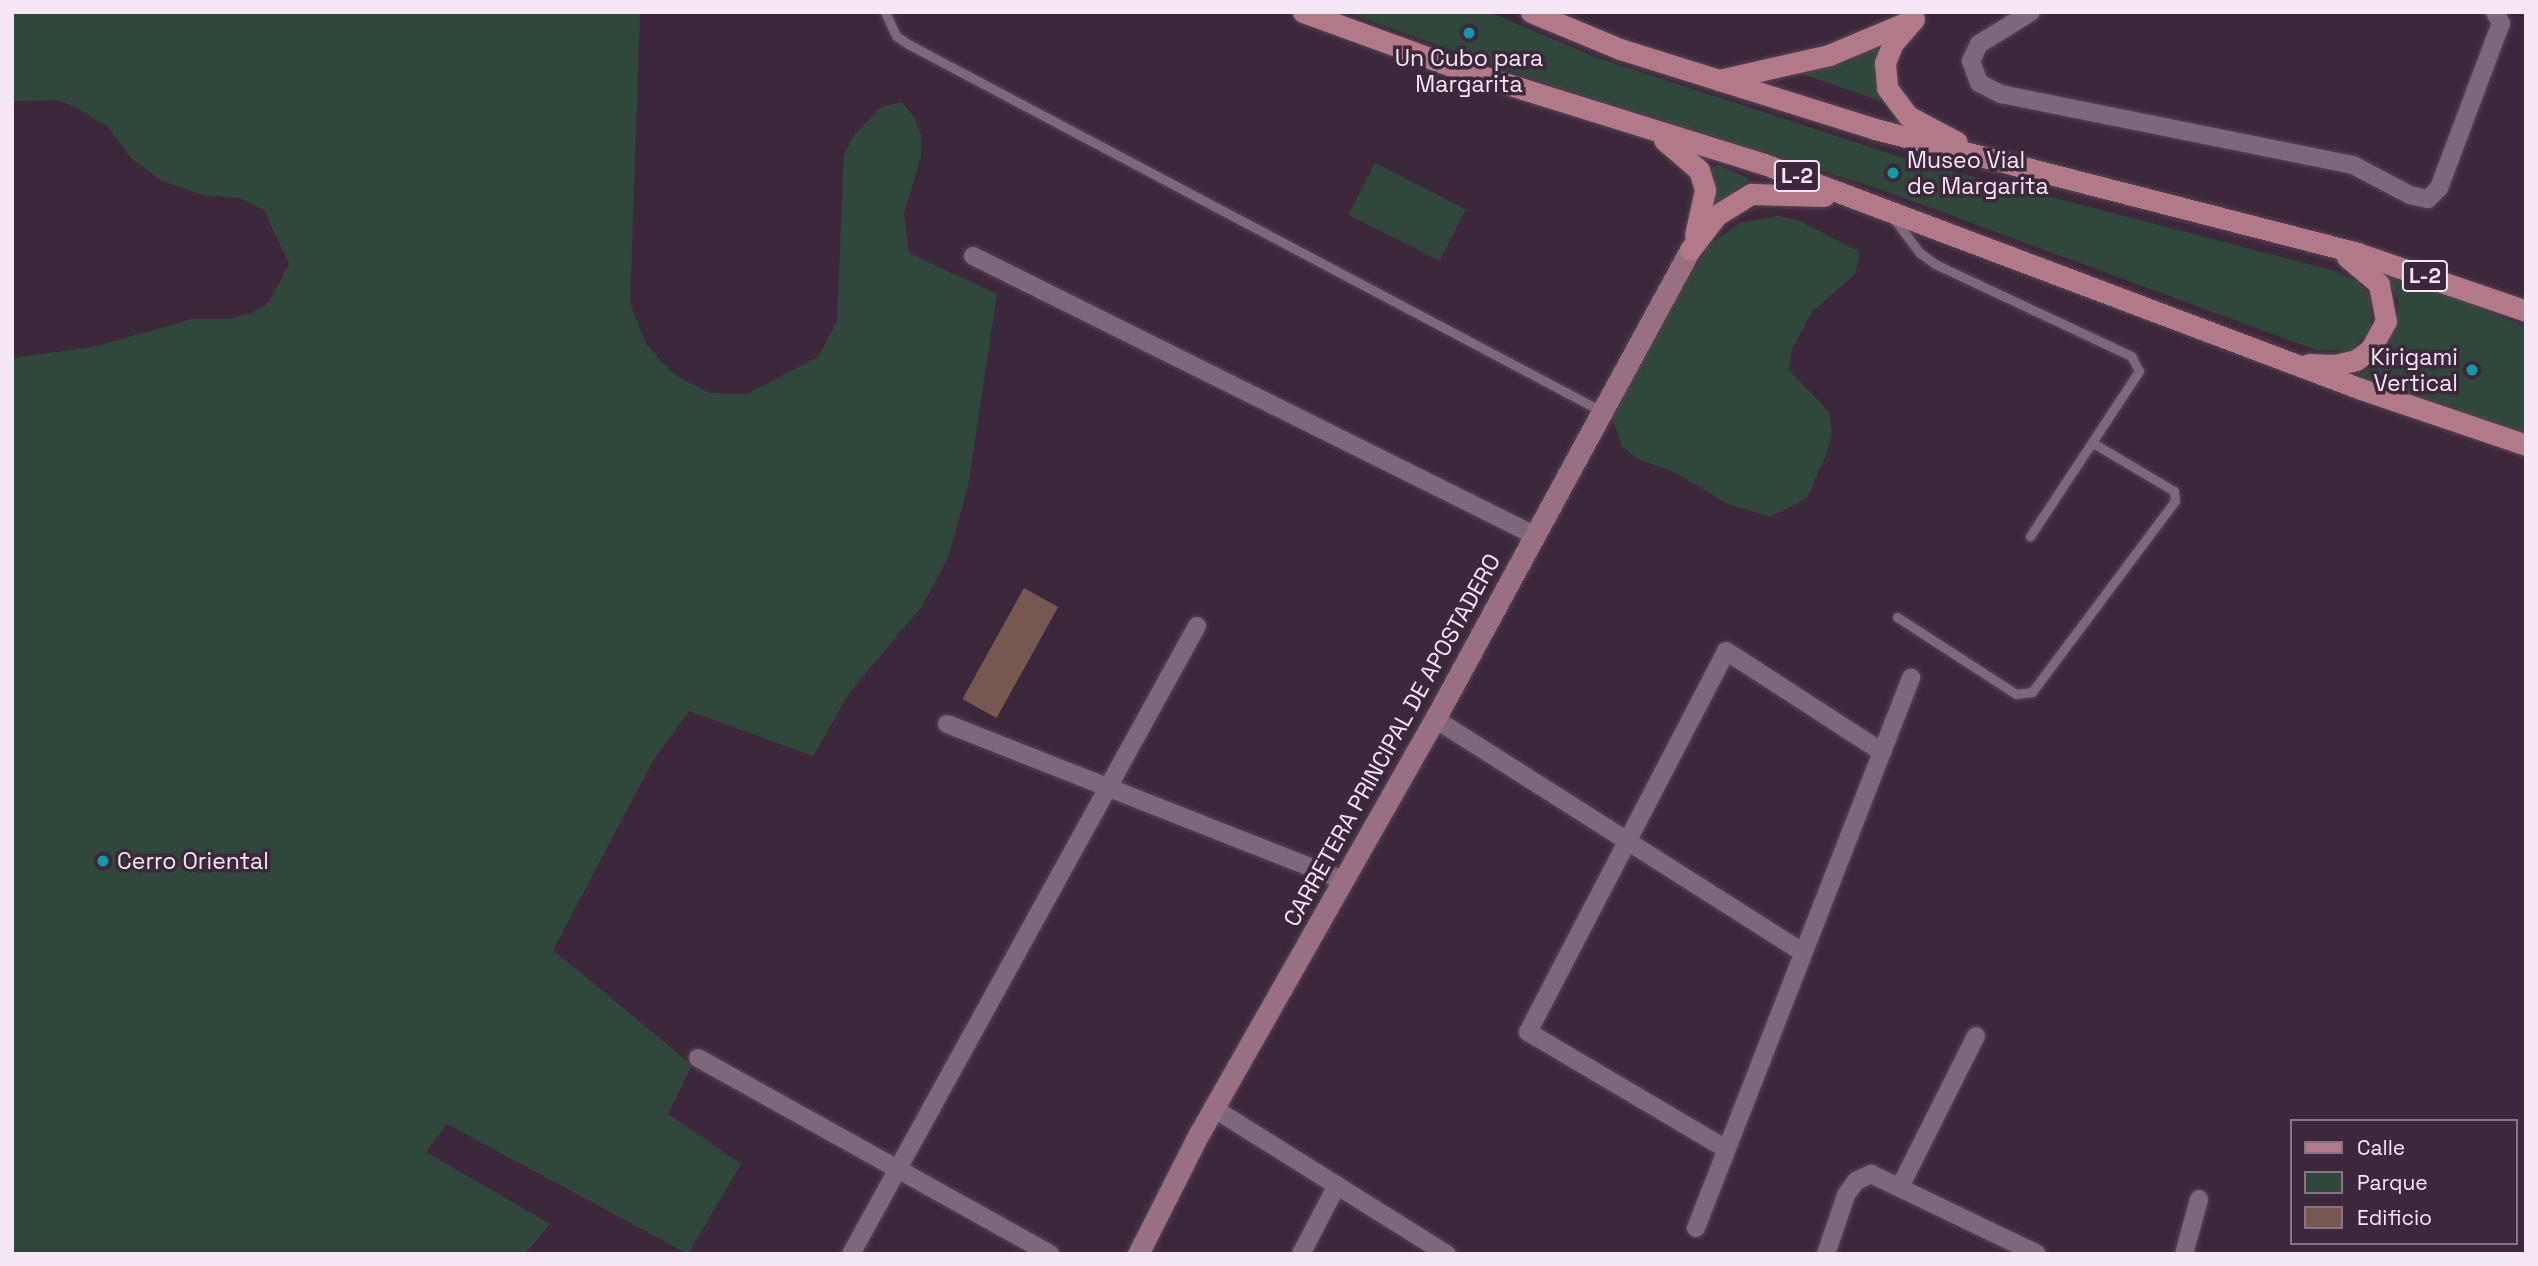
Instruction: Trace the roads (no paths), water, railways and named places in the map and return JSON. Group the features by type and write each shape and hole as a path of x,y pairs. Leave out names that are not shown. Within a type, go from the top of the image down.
{"main road":[{"name":"L-2","path":"1303,12 1450,66 1880,207 2284,360 2526,445"},
{"name":"L-2","path":"1531,12 1620,49 1716,80 1995,160 2324,245 2526,311"},
{"path":"1716,80 1829,55 1920,15"},
{"path":"1920,15 1893,43 1885,63 1887,88 1896,106 1995,160"},
{"path":"1639,126 1674,145 1699,170 1705,190 1703,215 1690,250"},
{"path":"1690,250 1717,215 1751,194 1804,192 1880,207"},
{"path":"2284,360 2334,365 2356,360 2371,350 2386,321 2379,284 2367,270 2324,245"}],"street":[{"path":"2031,12 1979,44 1971,61 1979,83 2001,94 2353,165 2410,195 2428,199 2439,188 2501,23 2495,12"},
{"name":"CARRETERA PRINCIPAL DE APOSTADERO","path":"1138,1254 1213,1108 1436,719 1690,250"},
{"path":"973,256 1536,536"},
{"path":"851,1254 1197,626"},
{"path":"1726,1149 1528,1032 1726,651 1882,752"},
{"path":"1696,1228 1911,678"},
{"path":"1436,719 1802,952"},
{"path":"947,724 1344,880"},
{"path":"1900,1187 1976,1036"},
{"path":"698,1058 1050,1254"},
{"path":"1213,1108 1447,1254"},
{"path":"1826,1254 1833,1223 1856,1181 1871,1174 2037,1254"},
{"path":"1301,1254 1337,1185"},
{"path":"2184,1254 2199,1199"}],"lane":[{"path":"885,12 896,36 908,44 1603,412"},
{"path":"1880,207 1920,253 1935,264 2130,356 2139,371 2030,536"},
{"path":"1897,617 2016,694 2032,692 2175,501 2174,491 2093,443"}],"place":[{"name":"Un Cubo para Margarita","path":"1469,33"},
{"name":"Museo Vial de Margarita","path":"1893,173"},
{"name":"Kirigami Vertical","path":"2472,370"},
{"name":"Cerro Oriental","path":"103,861"}]}
